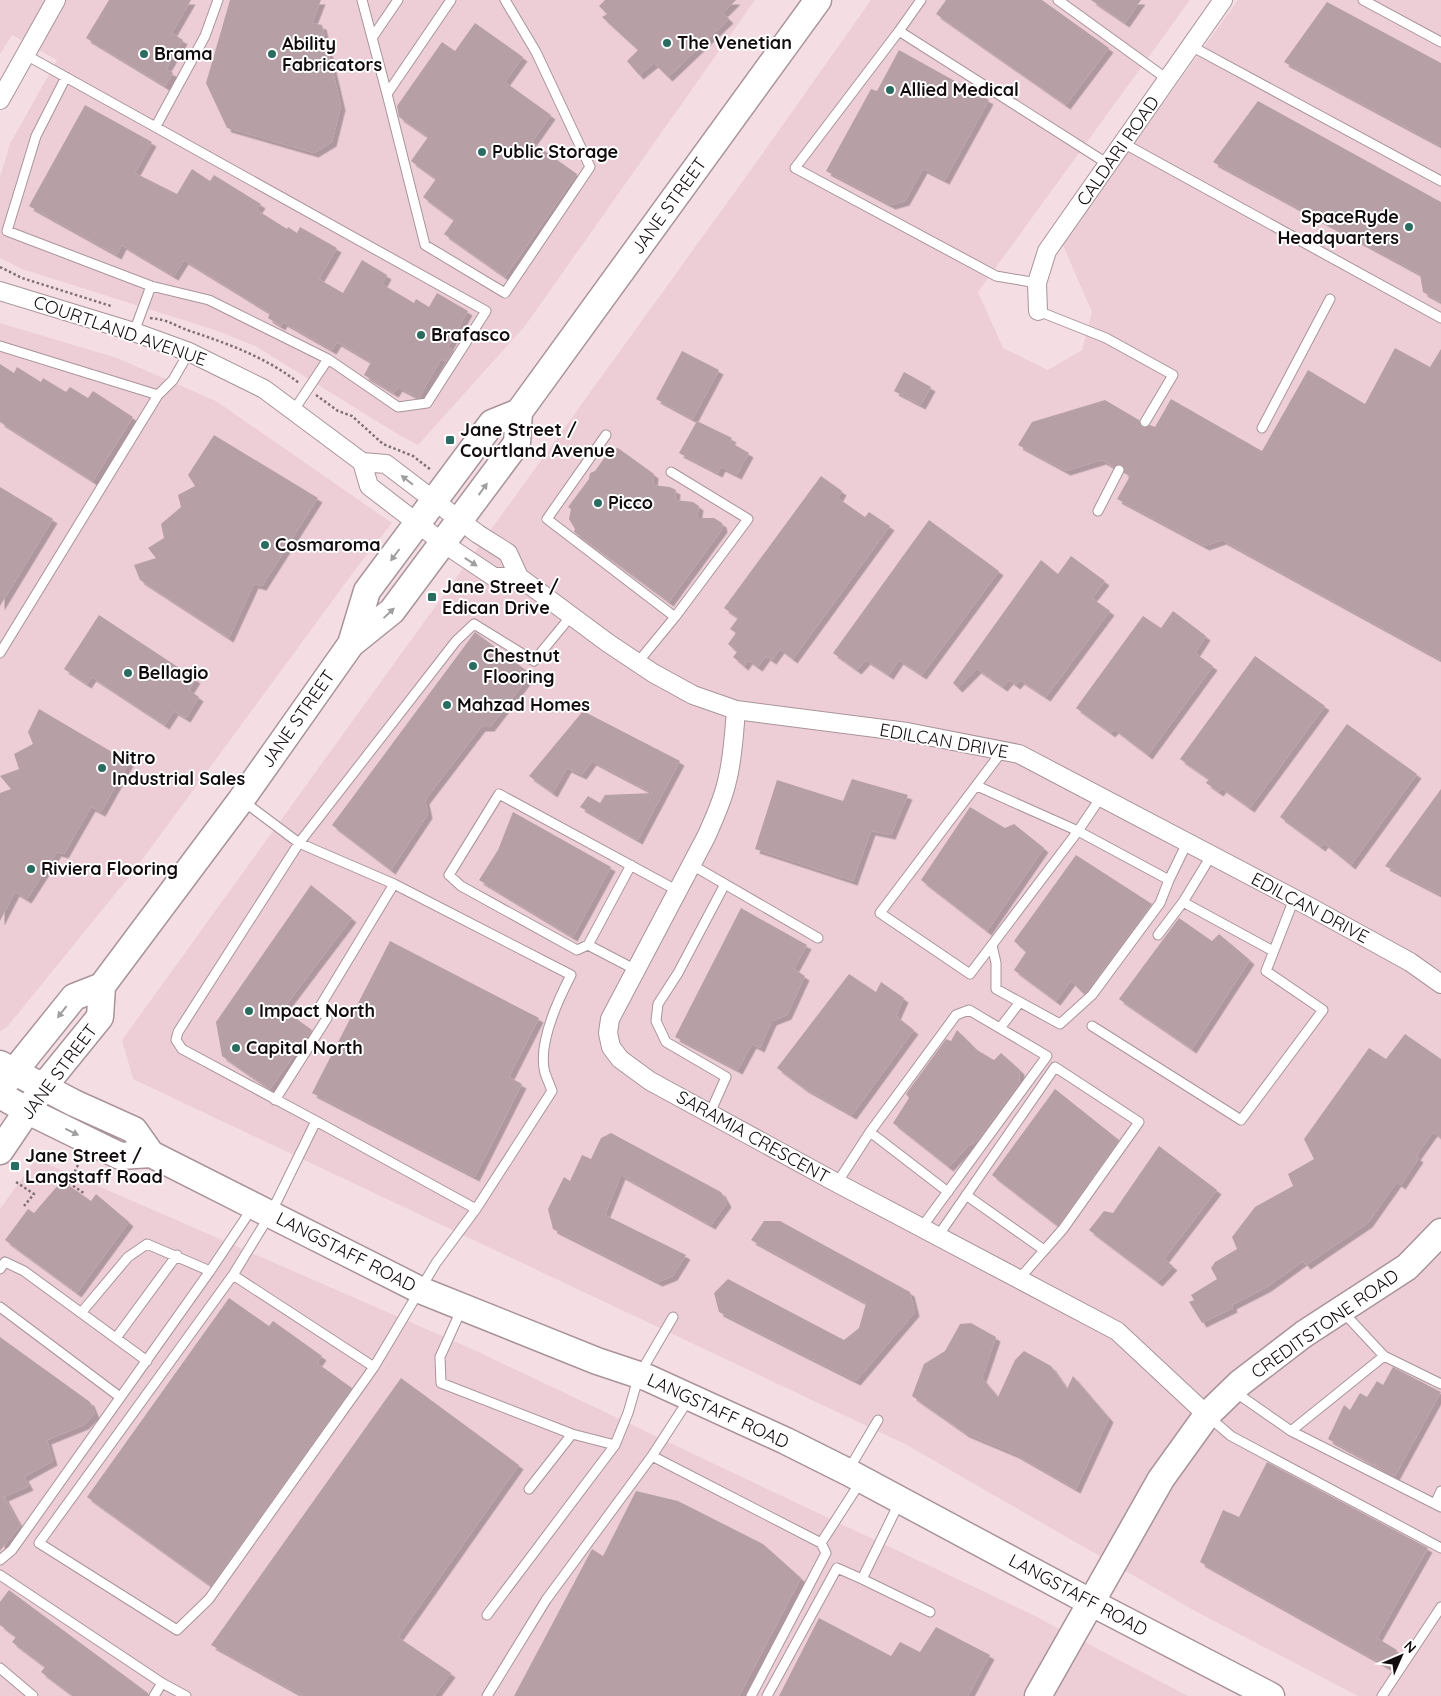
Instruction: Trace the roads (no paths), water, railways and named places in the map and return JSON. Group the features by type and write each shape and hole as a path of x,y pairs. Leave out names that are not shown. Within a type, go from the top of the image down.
{"street":[{"path":"0,100 56,0"},
{"name":"JANE STREET","path":"5,1075 74,997 102,986 241,800 351,644 392,611 517,442 520,412 818,0"},
{"name":"CALDARI ROAD","path":"1038,311 1037,283 1047,251 1223,0"},
{"name":"COURTLAND AVENUE","path":"0,291 134,332 188,352 239,375 294,410 362,462"},
{"name":"JANE STREET","path":"351,644 367,591 492,423 520,412"},
{"path":"460,520 386,464 362,462 369,486 418,524 494,577 519,577"},
{"name":"EDILCAN DRIVE","path":"460,520 508,553 519,577 571,616 638,662 693,695 736,710 907,732 1019,754 1410,962 1441,984"},
{"name":"SARAMIA CRESCENT","path":"736,710 727,782 706,837 610,1019 608,1034 611,1046 620,1060 650,1081 837,1184 1117,1331 1207,1415"},
{"name":"JANE STREET","path":"0,1151 44,1086 100,1017 102,986"},
{"name":"LANGSTAFF ROAD","path":"5,1075 44,1086 74,1103 134,1130 151,1154 420,1290 691,1397 855,1476 1090,1602 1271,1696"},
{"name":"LANGSTAFF ROAD","path":"0,1095 28,1111 120,1156 151,1154"},
{"name":"CREDITSTONE ROAD","path":"1038,1696 1161,1479 1207,1415 1232,1391 1304,1334 1407,1267 1441,1232"}],"lane":[{"path":"156,126 205,36 218,0"},
{"path":"362,0 425,245 505,293 590,166 536,52 505,0"},
{"path":"372,38 398,0"},
{"path":"386,94 451,0"},
{"path":"921,0 795,168 996,276 1037,283"},
{"path":"1058,0 1167,79"},
{"path":"1363,0 1441,42"},
{"path":"899,30 1108,164"},
{"path":"1191,46 1441,181"},
{"path":"26,55 156,126 486,311 427,403 398,407 328,359 208,300 151,286 7,231 36,136 66,77"},
{"path":"1123,143 1441,318"},
{"path":"134,332 151,286"},
{"path":"1262,428 1330,299"},
{"path":"1038,311 1106,338 1173,374 1145,422"},
{"path":"0,346 158,395"},
{"path":"0,653 158,395 173,380 188,352"},
{"path":"294,410 328,359"},
{"path":"606,435 547,519 676,616"},
{"path":"1098,511 1119,470"},
{"path":"638,662 676,616 748,519 671,472"},
{"path":"476,1209 182,1049 176,1040 178,1032 299,843 456,641 474,624 534,661 571,616"},
{"path":"1004,750 880,913 970,974 1078,831 1101,797"},
{"path":"977,786 1078,831 1169,880"},
{"path":"631,865 588,945 577,950 462,886 449,875 499,794 678,890"},
{"path":"241,800 299,843 394,884 571,975 558,998 544,1052 544,1072 552,1091 476,1209 420,1290 374,1367 209,1599 177,1630 39,1543 233,1275 263,1209 316,1121"},
{"path":"992,945 996,963 996,988 1060,1024 1092,995 1160,903 1187,843"},
{"path":"1158,935 1183,902 1212,856"},
{"path":"692,865 818,938"},
{"path":"275,1100 327,1018 318,1008 394,884"},
{"path":"710,1113 726,1077 666,1042 656,1021 658,1004 678,973 726,884"},
{"path":"1092,1026 1241,1120 1323,1010 1266,971 1294,899"},
{"path":"1183,902 1273,951"},
{"path":"588,945 636,970"},
{"path":"1000,1028 1020,1002"},
{"path":"837,1184 870,1132 956,1015 969,1010 1047,1056 922,1227"},
{"path":"938,1236 1055,1067 1139,1122 1063,1229 1019,1279"},
{"path":"870,1132 948,1192"},
{"path":"966,1195 1044,1250"},
{"path":"0,1560 12,1550 210,1271 263,1209"},
{"path":"81,1313 128,1257 148,1244 210,1271"},
{"path":"116,1338 177,1256"},
{"path":"0,1269 6,1262 24,1271 147,1361"},
{"path":"233,1275 374,1367"},
{"path":"0,1307 120,1397"},
{"path":"462,1307 440,1357 441,1383 572,1434 615,1445"},
{"path":"1341,1310 1384,1356 1441,1384"},
{"path":"487,1615 615,1445 628,1412 639,1375 673,1317"},
{"path":"1291,1431 1384,1356"},
{"path":"1232,1391 1291,1431 1438,1506 1441,1491"},
{"path":"487,1696 546,1600 652,1456 691,1397"},
{"path":"1207,1415 1231,1436 1441,1548"},
{"path":"821,1543 855,1476 878,1420"},
{"path":"529,1489 572,1434"},
{"path":"652,1456 821,1543 826,1553 751,1696"},
{"path":"862,1578 900,1501"},
{"path":"767,1696 837,1568 862,1578 930,1612"},
{"path":"0,1576 162,1683 186,1696"},
{"path":"1382,1696 1441,1607"},
{"path":"0,1668 33,1696"},
{"path":"154,1696 162,1683"}],"place":[{"name":"The Venetian","path":"667,43"},
{"name":"Brama","path":"144,54"},
{"name":"Ability Fabricators","path":"272,54"},
{"name":"Allied Medical","path":"890,90"},
{"name":"Public Storage","path":"482,152"},
{"name":"SpaceRyde Headquarters","path":"1409,227"},
{"name":"Brafasco","path":"421,335"},
{"name":"Jane Street / Courtland Avenue","path":"450,440"},
{"name":"Picco","path":"598,503"},
{"name":"Cosmaroma","path":"265,545"},
{"name":"Jane Street / Edican Drive","path":"432,597"},
{"name":"Chestnut Flooring","path":"473,666"},
{"name":"Bellagio","path":"128,673"},
{"name":"Mahzad Homes","path":"447,705"},
{"name":"Nitro Industrial Sales","path":"102,768"},
{"name":"Riviera Flooring","path":"31,869"},
{"name":"Impact North","path":"249,1011"},
{"name":"Capital North","path":"236,1048"},
{"name":"Jane Street / Langstaff Road","path":"15,1166"}]}
